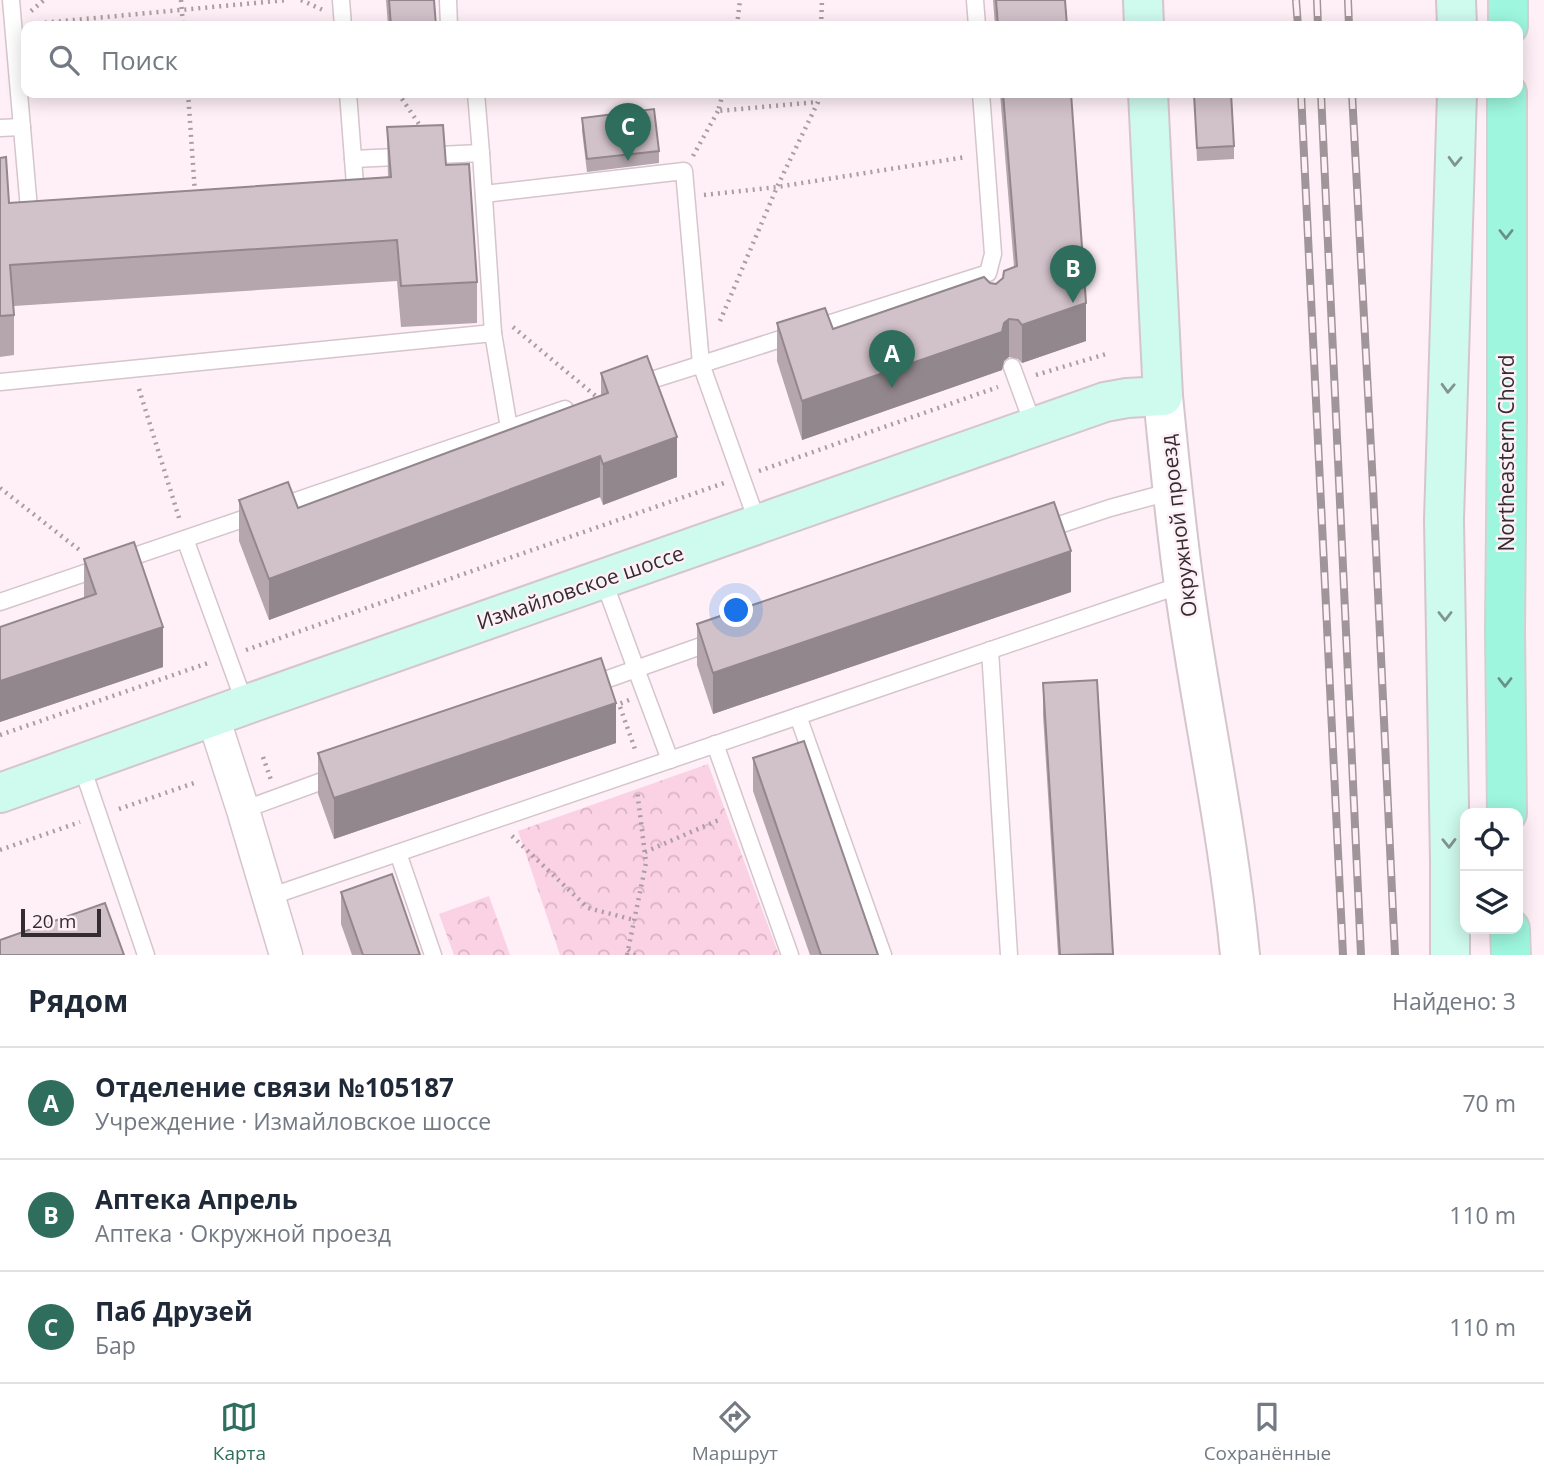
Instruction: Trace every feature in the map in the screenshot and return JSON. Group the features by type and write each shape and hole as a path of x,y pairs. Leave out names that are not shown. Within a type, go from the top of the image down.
{"main road":[{"path":"1143,0 1144,21"},
{"path":"1456,0 1457,21"},
{"path":"1508,0 1508,21"},
{"name":"Окружной проезд","path":"1148,98 1163,396"},
{"path":"1450,955 1444,520 1457,98"},
{"name":"Northeastern Chord","path":"1507,98 1507,808"},
{"name":"Измайловское шоссе","path":"0,793 1105,402 1163,396"},
{"path":"1510,934 1511,955"}],"street":[{"name":"Окружной проезд","path":"1163,396 1185,584 1221,805 1240,955"},
{"path":"229,711 243,810 286,955"}],"lane":[{"path":"11,0 30,224 44,223"},
{"path":"341,0 343,21"},
{"path":"448,0 449,21"},
{"path":"975,0 977,21"},
{"path":"343,200 356,199 348,98"},
{"path":"476,98 494,333 509,428"},
{"path":"624,390 701,363 989,279 993,254 981,98"},
{"path":"0,128 22,127"},
{"path":"353,159 481,152"},
{"path":"484,194 684,171 701,363 758,524"},
{"path":"0,382 494,333"},
{"path":"1015,374 1034,427"},
{"path":"0,602 598,398"},
{"path":"1031,534 1173,491"},
{"path":"185,539 227,657 229,711"},
{"path":"603,579 670,760"},
{"path":"269,897 1185,584"},
{"path":"572,692 729,636"},
{"path":"990,650 1009,955"},
{"path":"798,716 883,955"},
{"path":"715,744 790,955"},
{"path":"81,764 146,955"},
{"path":"243,810 355,770"},
{"path":"398,853 433,955"}],"path":[{"path":"181,0 183,21"},
{"path":"66,21 287,0"},
{"path":"738,21 740,0"},
{"path":"821,21 822,0"},
{"path":"13,26 21,25"},
{"path":"188,98 196,198"},
{"path":"401,98 439,155"},
{"path":"684,171 718,111 722,98"},
{"path":"701,363 818,98"},
{"path":"718,111 818,102"},
{"path":"686,197 777,187 986,154"},
{"path":"492,308 598,398"},
{"path":"0,735 741,477 1015,374 1106,354"},
{"path":"133,369 185,539"},
{"path":"0,488 102,567"},
{"path":"635,955 628,952 646,863 639,771 619,704 646,694"},
{"path":"645,852 739,812"},
{"path":"496,820 588,908 634,920"}],"green space":[{"path":"708,764 779,955 560,955 518,831"},
{"path":"489,896 510,955 454,955 439,914"}],"building":[{"path":"389,0 434,0 436,21 391,21"},
{"path":"996,0 1065,0 1067,21 998,21"},
{"path":"1003,98 1071,98 1086,303 1022,325 1018,320 1009,319 1004,323 1002,332 802,401 777,323 825,308 833,329 984,277 990,283 996,284 1003,278 1004,271 1017,266"},
{"path":"1194,98 1231,98 1234,146 1197,148"},
{"path":"654,109 659,151 587,159 582,118"},
{"path":"443,125 446,165 469,164 477,282 401,286 397,240 10,265 14,315 0,316 0,158 6,157 9,203 391,177 387,127"},
{"path":"647,356 677,437 603,464 600,456 269,579 239,500 288,482 298,508 608,393 601,373"},
{"path":"1054,502 1071,551 713,673 697,624"},
{"path":"134,542 163,627 0,681 0,627 96,594 84,559"},
{"path":"601,658 616,703 334,798 318,753"},
{"path":"1097,680 1113,954 1060,955 1043,683"},
{"path":"804,741 878,955 821,955 753,758"},
{"path":"392,874 420,955 363,955 341,892"},
{"path":"105,903 124,955 0,955 0,940"}],"railway":[{"path":"1296,0 1298,21"},
{"path":"1317,0 1318,21"},
{"path":"1348,0 1349,21"},
{"path":"1301,98 1343,955"},
{"path":"1321,98 1361,955"},
{"path":"1352,98 1395,955"}],"place":[{"name":"Паб Друзей","path":"628,161"},
{"name":"Аптека Апрель","path":"1073,303"},
{"name":"Отделение связи №105187","path":"892,388"}]}
